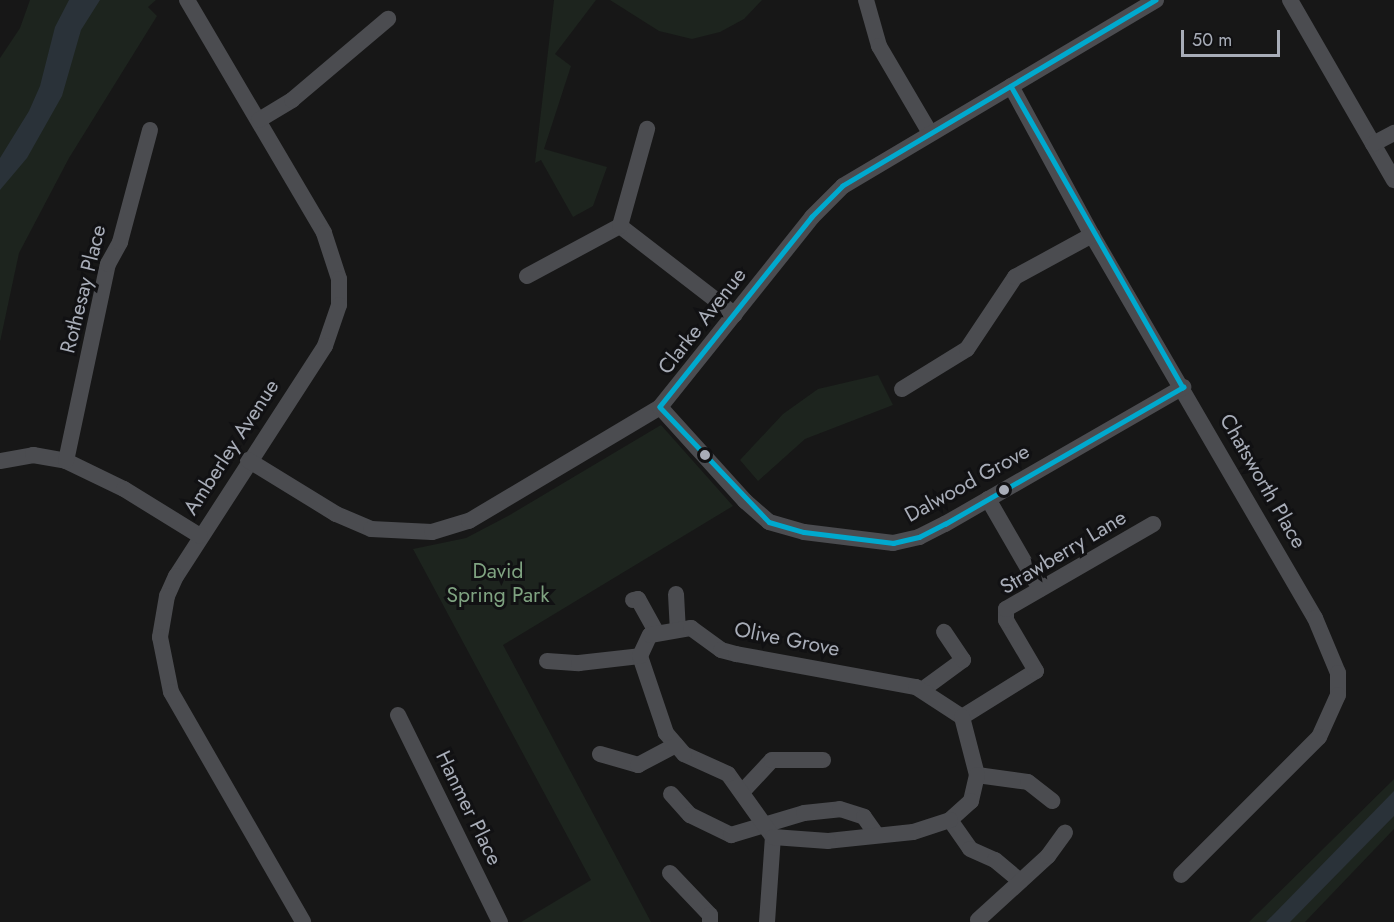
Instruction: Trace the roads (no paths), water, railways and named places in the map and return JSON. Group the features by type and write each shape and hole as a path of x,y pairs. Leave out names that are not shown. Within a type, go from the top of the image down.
{"street":[{"name":"Amberley Avenue","path":"187,0 324,233 339,279 339,296 325,346 200,536 167,596 160,637 164,670 171,692 303,922"},
{"path":"866,0 879,46 930,133"},
{"path":"1290,0 1394,180"},
{"name":"Clarke Avenue","path":"248,460 355,524 392,533 432,532 487,511 660,407 812,217 843,186 1153,1"},
{"path":"259,120 292,100 388,20"},
{"name":"Chatsworth Place","path":"1011,86 1092,235 1183,387 1315,618 1332,652 1338,684 1331,717 1319,737 1181,875"},
{"path":"527,276 620,226 647,129"},
{"name":"Rothesay Place","path":"66,461 108,264 120,242 150,130"},
{"path":"1374,144 1394,133"},
{"path":"620,226 735,315"},
{"path":"902,389 967,349 1015,277 1092,235"},
{"name":"Dalwood Grove","path":"660,407 756,512 782,527 893,543 925,534 1183,387"},
{"path":"0,461 33,455 66,461 124,489 200,536"},
{"path":"988,499 1040,589"},
{"name":"Strawberry Lane","path":"962,717 1036,671 1006,620 1006,609 1153,524"},
{"path":"676,594 678,629"},
{"path":"633,600 638,599 657,633 650,635 640,656 666,733 684,754 728,774 743,791 770,830 767,922"},
{"name":"Olive Grove","path":"657,633 691,628 721,650 922,690 962,717"},
{"path":"922,690 963,660 944,632"},
{"path":"547,661 579,663 640,656"},
{"name":"Hanmer Place","path":"398,715 500,922"},
{"path":"770,830 828,841 876,834 913,832 950,820 971,801 977,775 962,717"},
{"path":"600,754 639,765 676,745"},
{"path":"743,791 772,760 823,760"},
{"path":"977,775 1028,782 1052,801"},
{"path":"671,794 690,815 731,835 770,830 840,809 864,817 876,834"},
{"path":"950,820 964,844 995,860 1020,881"},
{"path":"978,920 1054,850 1065,833"},
{"path":"670,873 710,915 710,922"}],"park label":[{"name":"David Spring Park","path":"498,583"}]}
